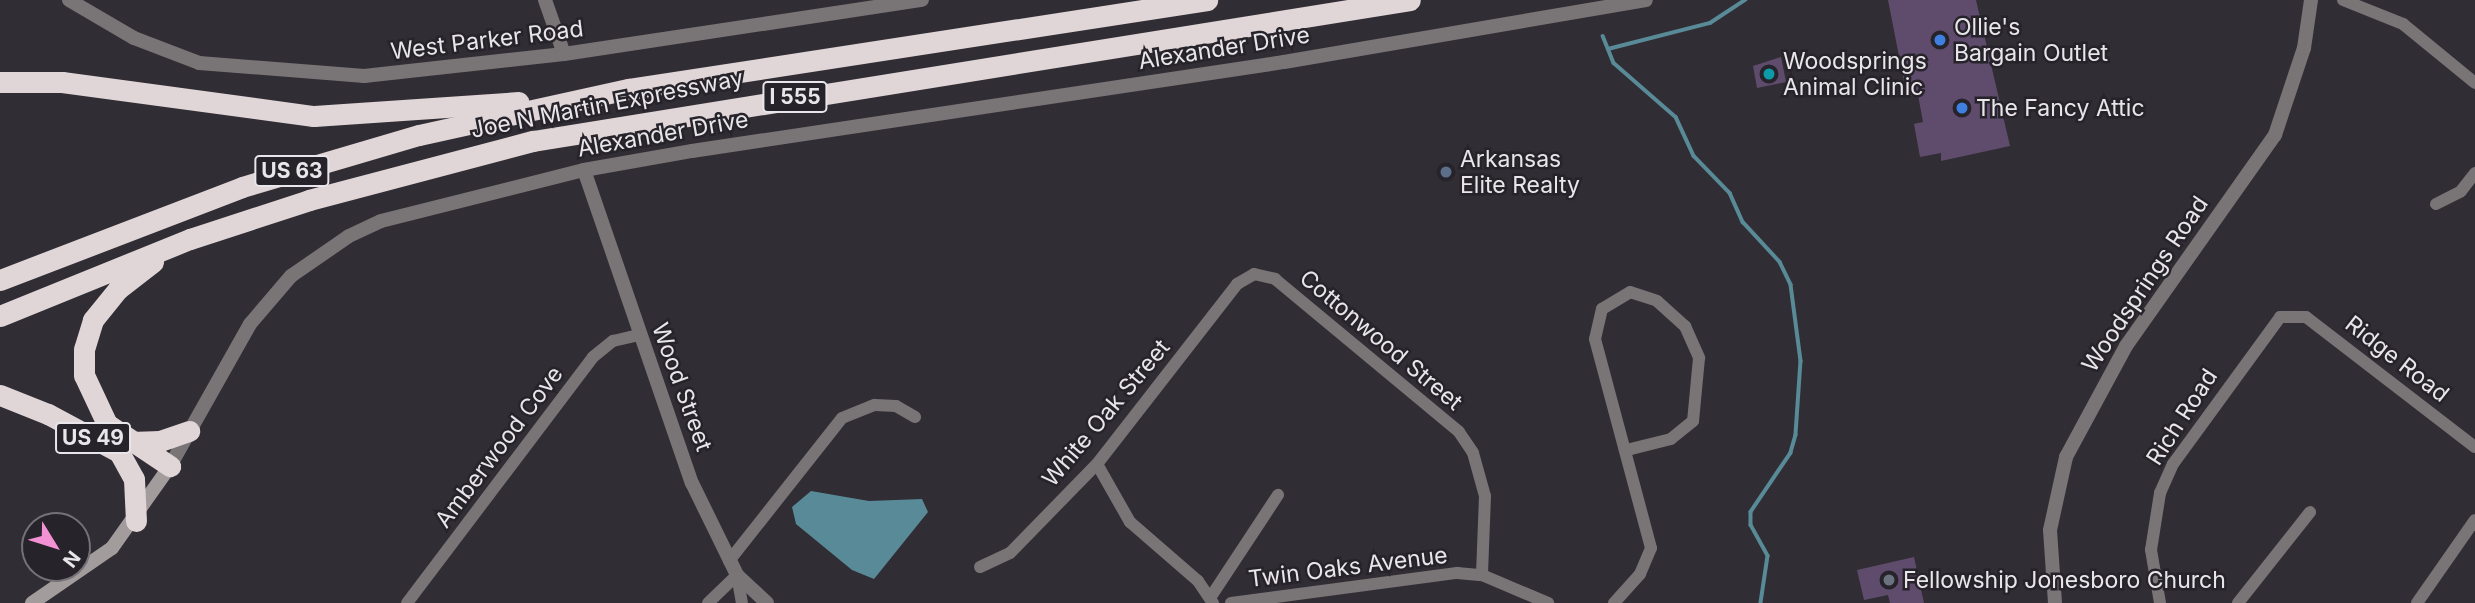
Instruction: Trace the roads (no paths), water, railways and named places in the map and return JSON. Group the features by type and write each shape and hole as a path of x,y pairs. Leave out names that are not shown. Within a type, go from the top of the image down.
{"highway":[{"name":"Joe N Martin Expressway","path":"0,280 96,240 330,159 594,96 1207,0"},
{"name":"Joe N Martin Expressway","path":"0,316 190,239 309,200 533,141 1410,0"},
{"path":"0,82 62,82 314,116 594,96"},
{"path":"189,431 160,441 125,447 107,424 87,390 83,361 89,332 117,289 190,239"},
{"name":"US 49","path":"0,395 125,447 167,471"},
{"name":"US 49","path":"125,447 134,479 136,521"}],"main road":[{"name":"Alexander Drive","path":"32,603 103,557 136,521 167,471"}],"street":[{"name":"West Parker Road","path":"69,0 171,54 237,70 403,75 564,54 922,0"},
{"path":"545,0 564,54"},
{"name":"Alexander Drive","path":"167,471 250,324 291,276 321,253 381,221 584,170 1646,0"},
{"name":"Woodsprings Road","path":"2055,603 2050,530 2066,457 2126,346 2275,135 2304,48 2311,0"},
{"path":"2343,0 2403,24 2475,83"},
{"name":"Wood Street","path":"584,170 692,482 737,575 765,603"},
{"path":"2436,204 2461,191 2475,173"},
{"name":"White Oak Street","path":"980,567 1010,553 1097,464 1237,284 1254,274"},
{"name":"Cottonwood Street","path":"1254,274 1275,279 1459,432 1473,453 1485,496 1482,575"},
{"path":"1614,603 1640,574 1651,548 1628,450 1595,338 1602,309 1630,292 1657,302 1685,326 1699,358 1693,421 1671,439 1628,450"},
{"name":"Ridge Road","path":"2288,315 2306,317 2341,341 2475,447"},
{"name":"Rich Road","path":"2160,603 2152,528 2168,473 2269,325 2288,315"},
{"name":"Amberwood Cove","path":"407,603 593,357 613,341 639,335"},
{"path":"729,561 842,418 875,405 896,406 915,417"},
{"path":"1097,464 1120,508 1144,538 1213,599 1278,495"},
{"path":"2238,603 2310,512"},
{"path":"2417,603 2475,520"},
{"path":"708,603 737,575"},
{"path":"737,575 742,603"},
{"name":"Twin Oaks Avenue","path":"1231,603 1405,578 1482,575 1548,603"}],"water":[{"path":"811,491 869,501 922,499 928,512 874,579 852,570 796,524 792,507"}],"waterway":[{"path":"1608,49 1710,23 1745,0"},
{"path":"1603,36 1614,63 1676,117 1694,156 1730,193 1743,222 1780,262 1791,285 1801,361 1796,435 1791,453 1751,512 1751,525 1768,556 1761,603"}],"place":[{"name":"Ollie's Bargain Outlet","path":"1940,40"},
{"name":"Woodsprings Animal Clinic","path":"1769,74"},
{"name":"The Fancy Attic","path":"1962,108"},
{"name":"Arkansas Elite Realty","path":"1446,172"},
{"name":"Fellowship Jonesboro Church","path":"1889,580"}]}
